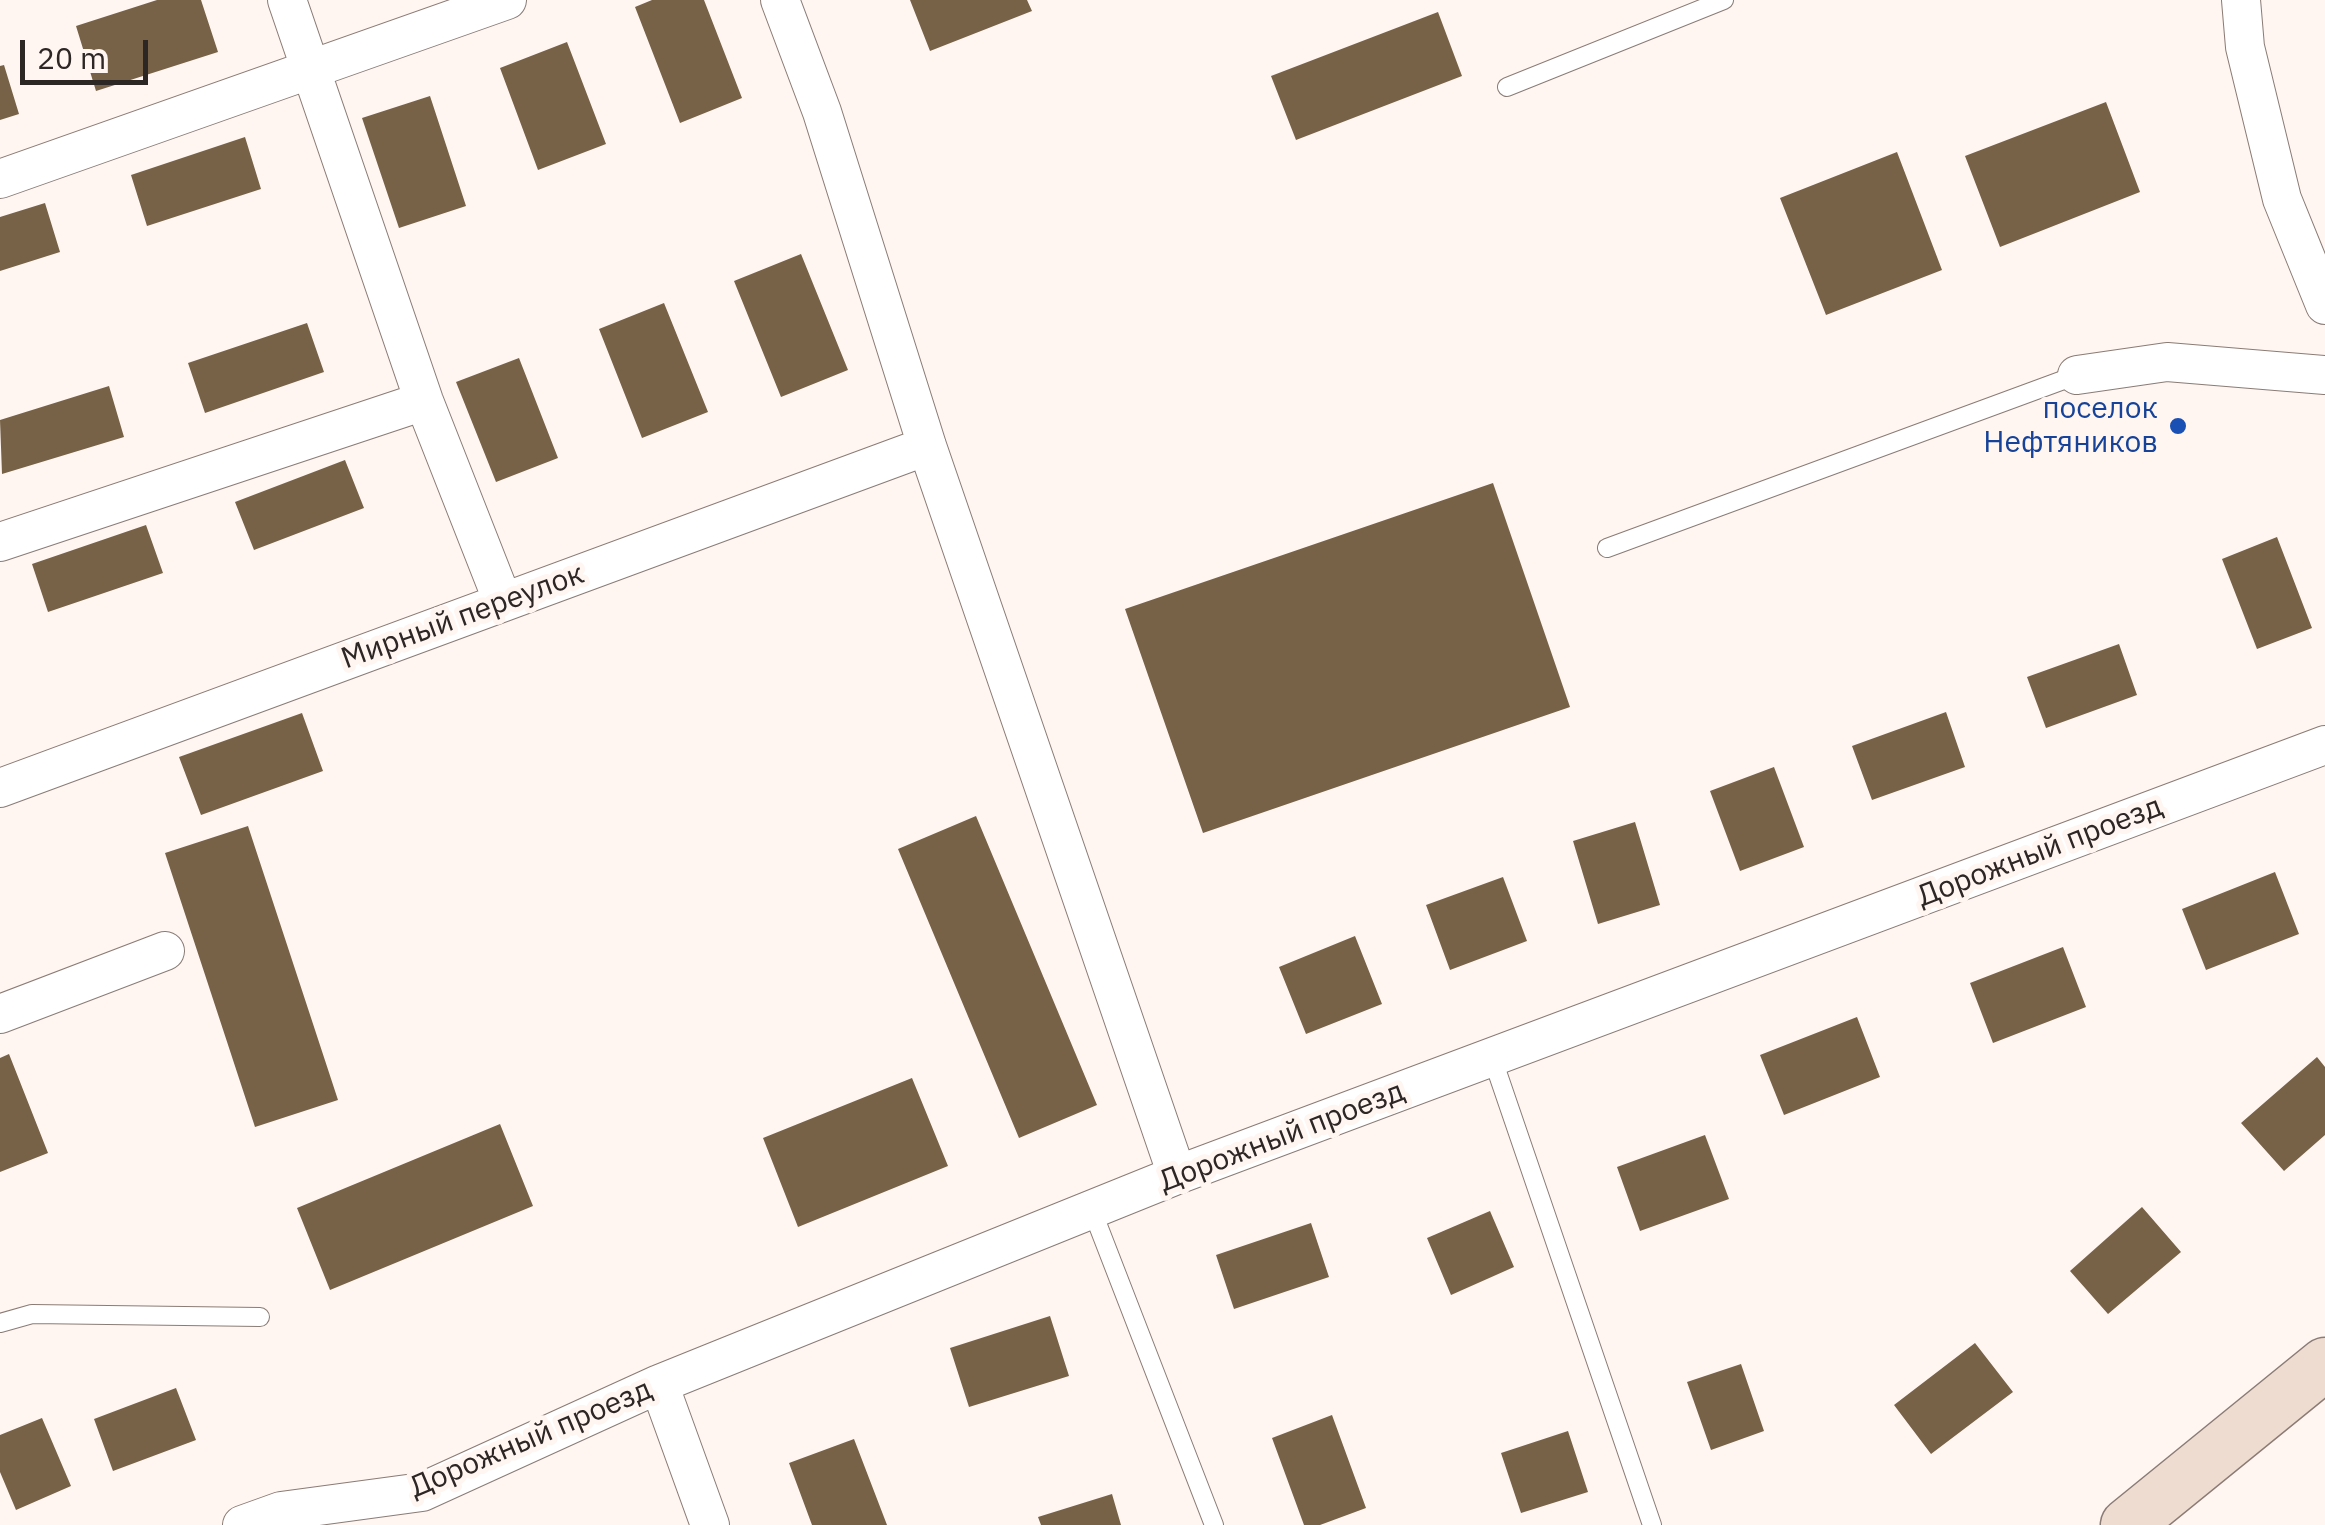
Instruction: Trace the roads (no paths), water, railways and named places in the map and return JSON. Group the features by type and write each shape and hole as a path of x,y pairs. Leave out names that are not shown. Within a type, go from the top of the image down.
{"main road":[{"path":"2126,1525 2325,1364"}],"street":[{"path":"287,0 424,400 502,602"},
{"path":"0,179 507,0"},
{"path":"780,0 822,112 927,446 1177,1176"},
{"path":"2241,0 2246,46 2282,198 2325,305"},
{"path":"2077,375 2167,362 2325,375"},
{"path":"0,542 424,400"},
{"name":"Мирный переулок","path":"0,788 927,446"},
{"name":"Дорожный проезд","path":"242,1525 281,1511 422,1492 659,1384 1177,1176 2325,745"},
{"path":"0,1014 165,951"},
{"path":"659,1384 710,1525"}],"lane":[{"path":"1507,87 1724,0"},
{"path":"1607,548 2077,375"},
{"path":"1492,1058 1652,1525"},
{"path":"1092,1210 1214,1525"},
{"path":"0,1323 32,1314 260,1317"}],"place":[{"name":"поселок Нефтяников","path":"2178,426"}]}
